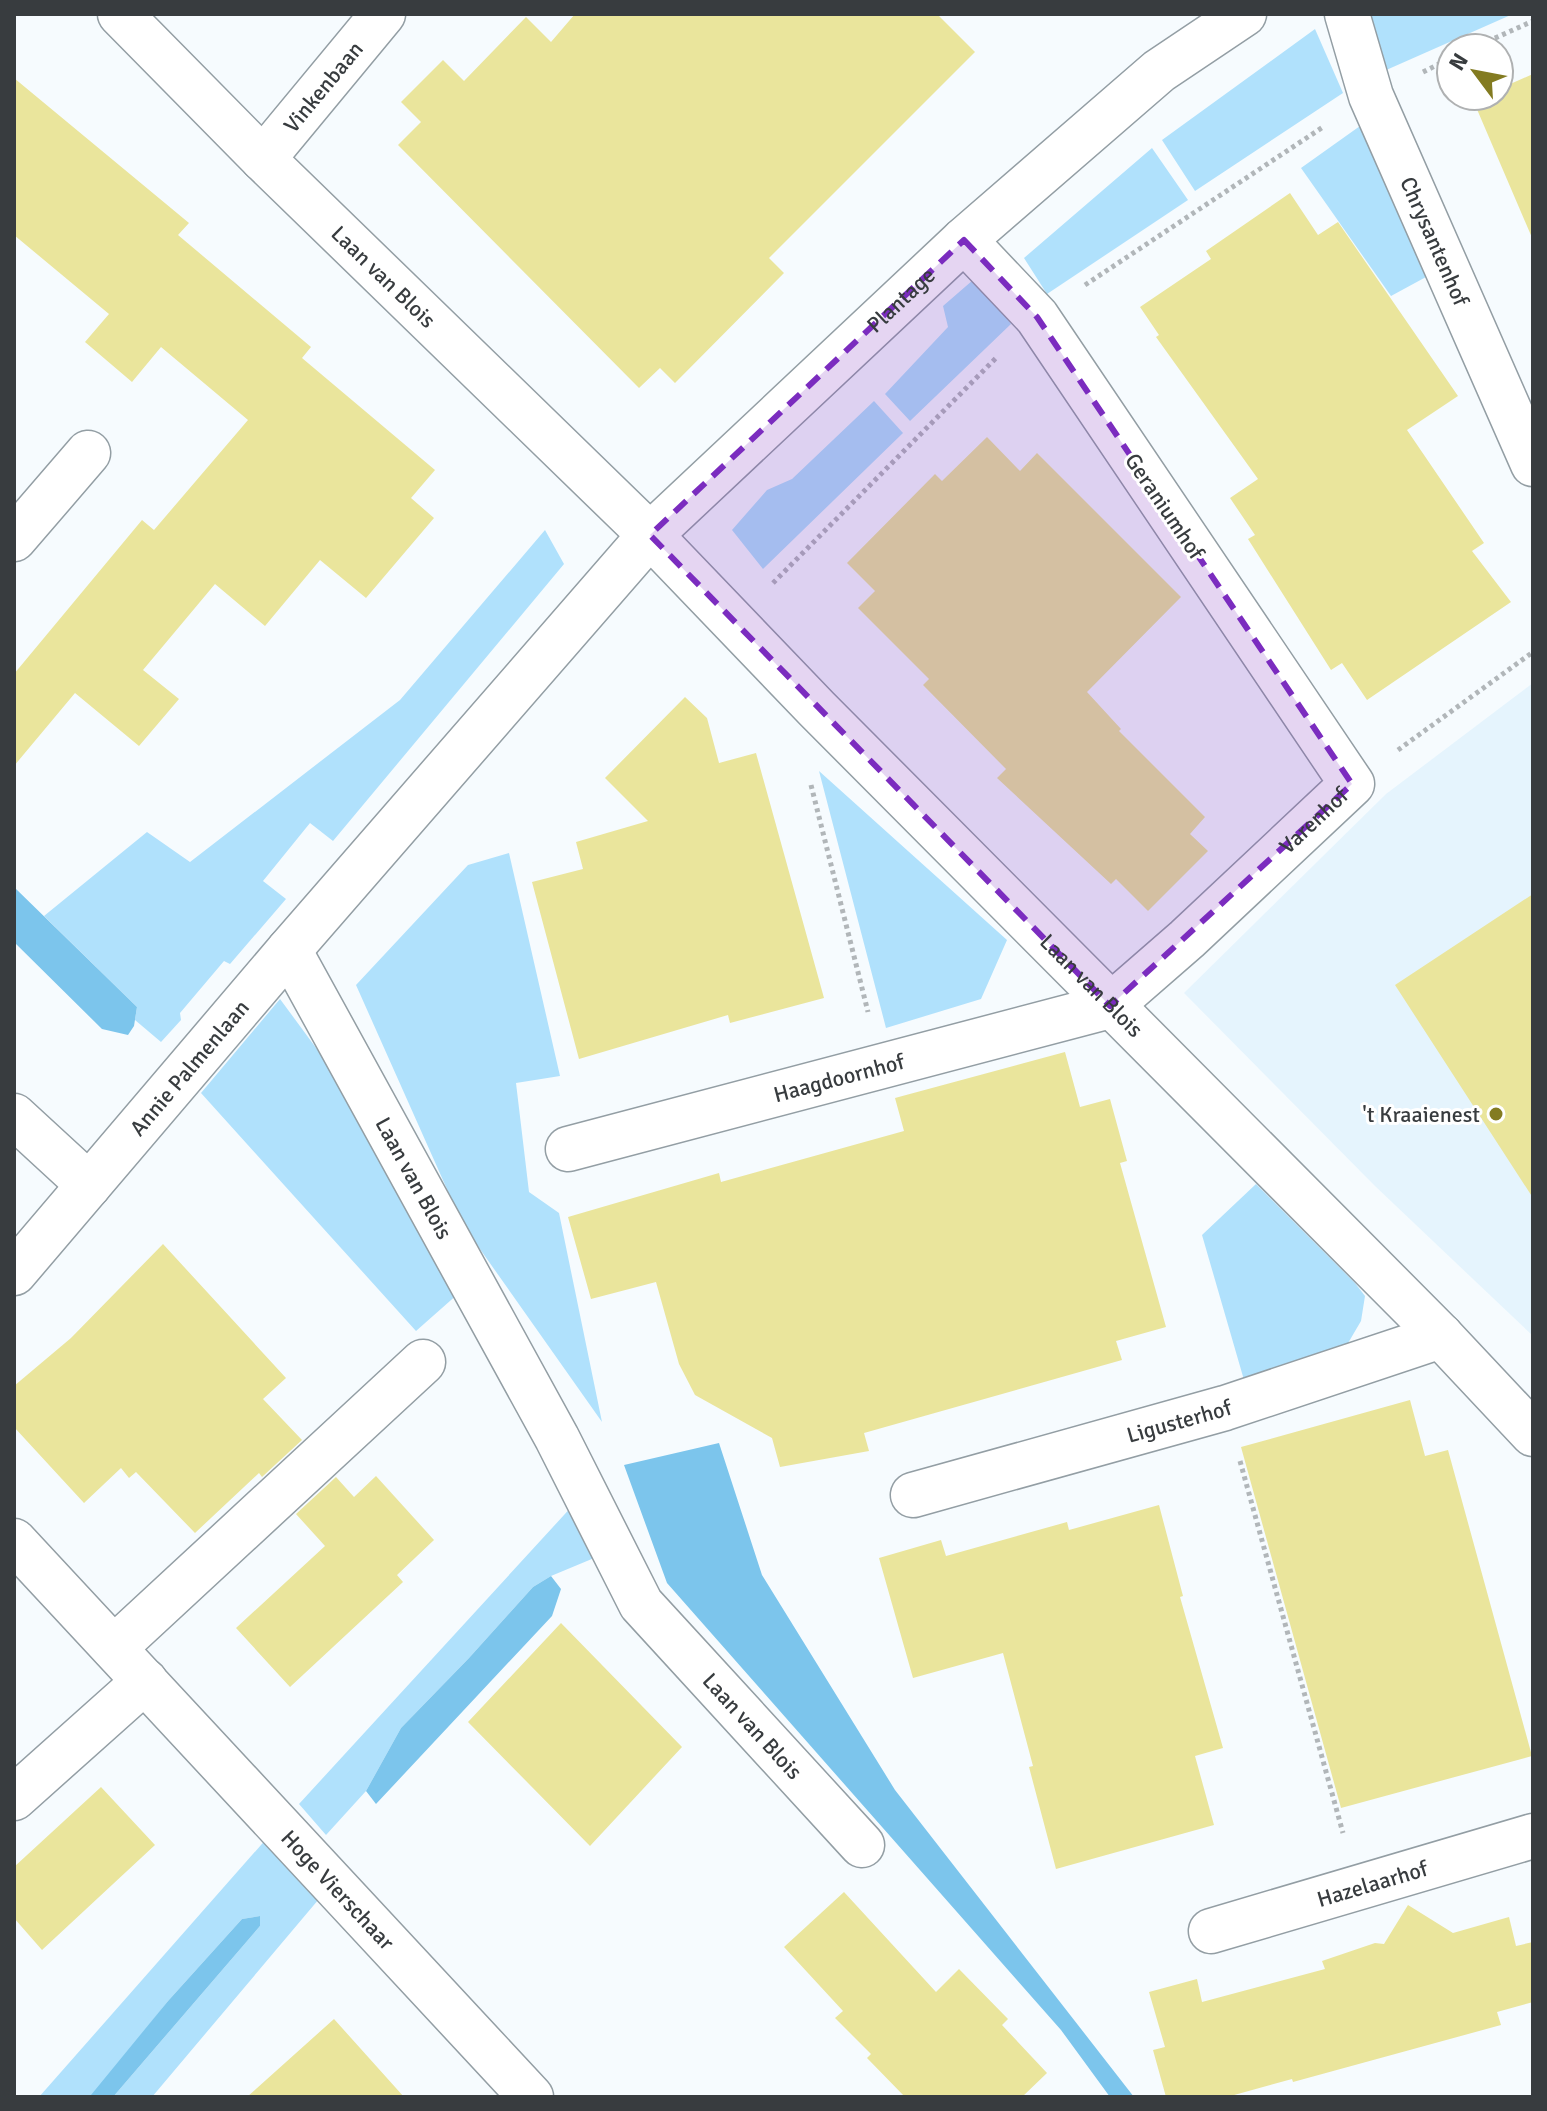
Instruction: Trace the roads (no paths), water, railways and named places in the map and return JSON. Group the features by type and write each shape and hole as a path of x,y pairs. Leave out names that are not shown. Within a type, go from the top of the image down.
{"street":[{"name":"Laan van Blois","path":"120,14 263,159 650,535 1110,1006 1441,1336 1533,1434"},
{"name":"Vinkenbaan","path":"263,159 383,14"},
{"name":"Plantage","path":"1159,71 1202,14"},
{"name":"Plantage","path":"650,535 964,240 1159,71 1244,14"},
{"name":"Chrysantenhof","path":"1347,14 1371,96 1533,464"},
{"name":"Geraniumhof","path":"964,240 1037,317 1352,784"},
{"path":"14,539 88,453"},
{"path":"289,950 650,535"},
{"name":"Varenhof","path":"1110,1006 1187,939 1352,784"},
{"name":"Laan van Blois","path":"289,950 557,1438 641,1604 862,1845"},
{"name":"Annie Palmenlaan","path":"14,1273 289,950"},
{"name":"Haagdoornhof","path":"568,1149 1110,1006"},
{"path":"14,1116 89,1185"},
{"name":"Ligusterhof","path":"913,1495 1225,1408 1441,1336"},
{"path":"114,1648 423,1362"},
{"name":"Hoge Vierschaar","path":"14,1541 531,2097"},
{"path":"14,1798 145,1681"},
{"name":"Hazelaarhof","path":"1211,1931 1533,1836"}],"place":[{"name":"'t Kraaienest","path":"1496,1114"}]}
